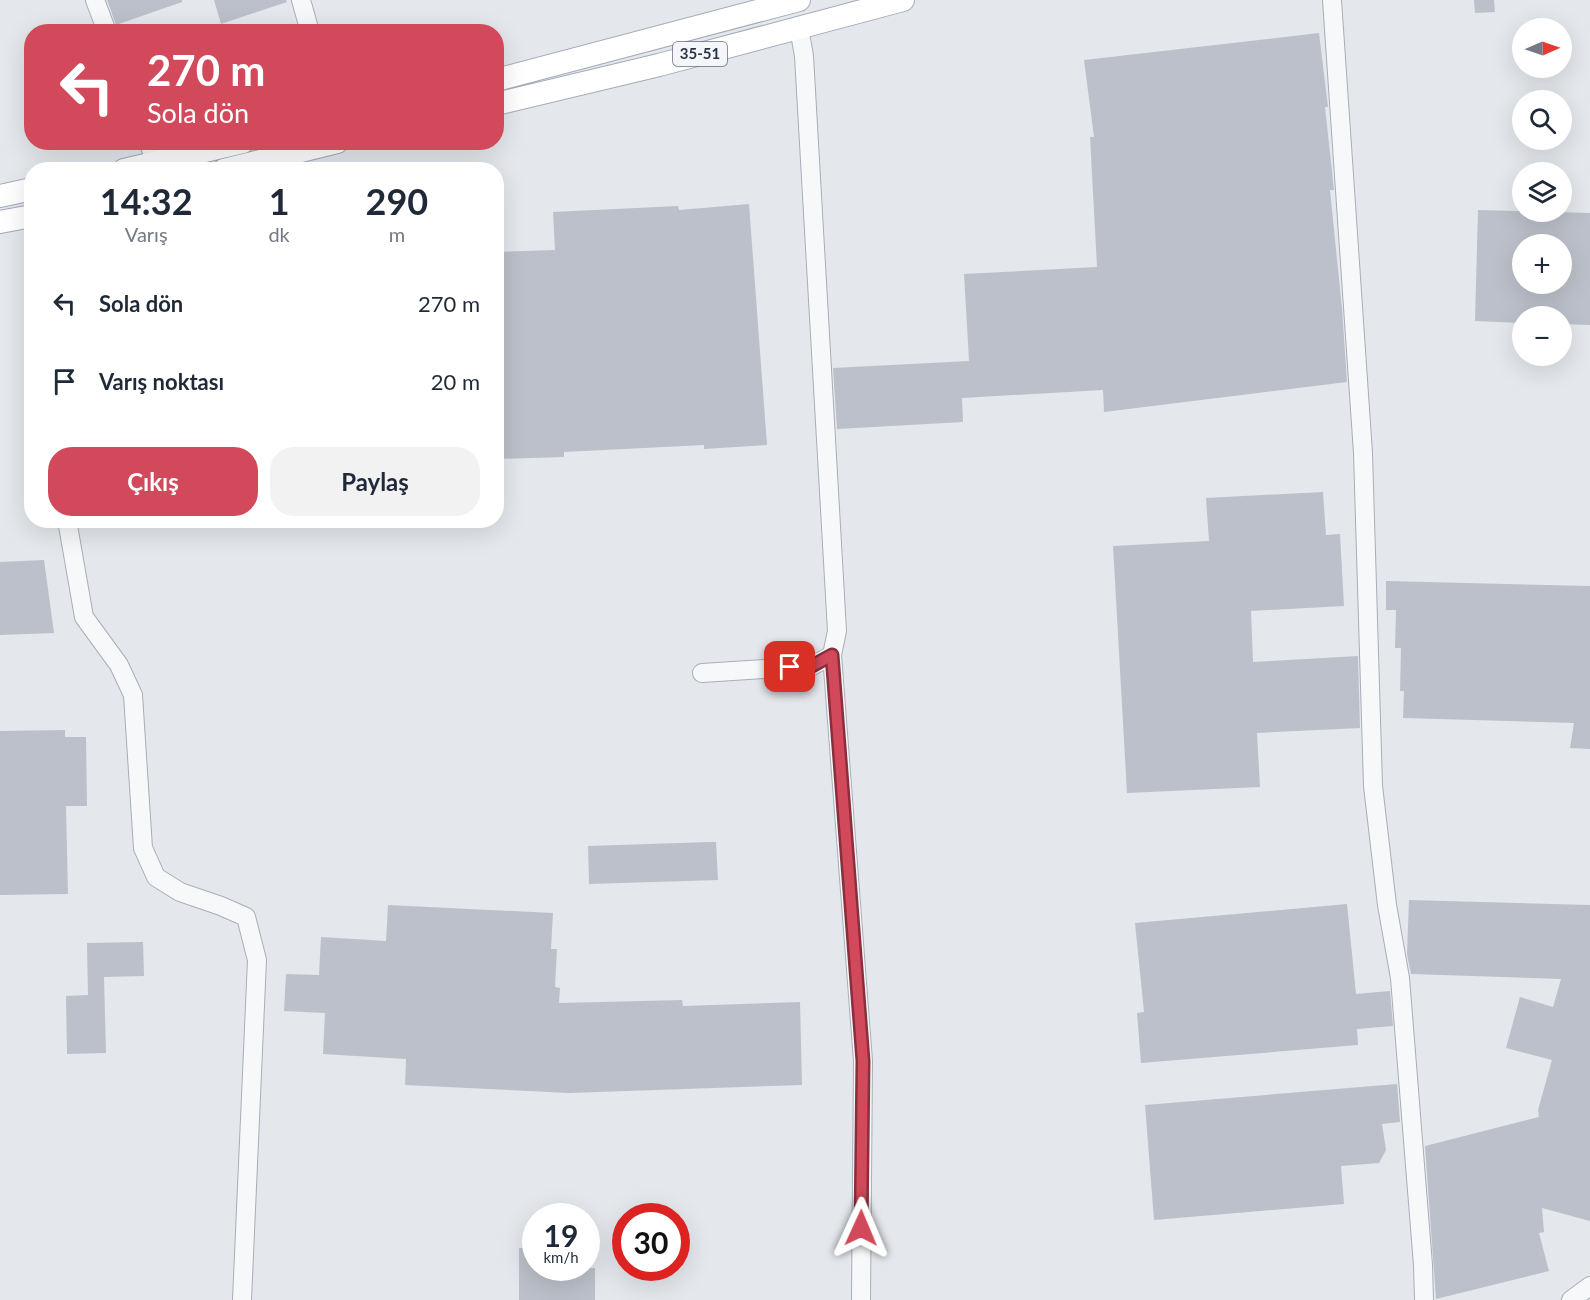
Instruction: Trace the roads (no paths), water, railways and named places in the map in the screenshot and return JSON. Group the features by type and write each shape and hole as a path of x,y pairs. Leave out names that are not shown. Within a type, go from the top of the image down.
{"main road":[{"name":"35-51","path":"504,78 800,0"},
{"name":"35-51","path":"504,102 659,65 903,0"},
{"path":"137,162 152,153 177,150"},
{"path":"256,162 305,150"},
{"path":"0,196 24,191"},
{"path":"0,222 24,217"}],"street":[{"path":"95,0 104,24"},
{"path":"301,0 308,24"},
{"path":"1332,0 1363,453 1373,786 1387,905 1400,978 1424,1300"},
{"path":"799,28 804,56 837,619 832,655 863,1061 861,1300"},
{"path":"68,528 84,618 119,665 133,695 143,848 156,876 180,892 246,917 256,960 242,1300"},
{"path":"702,673 812,666 832,655"},
{"path":"1571,1300 1590,1286"}]}
